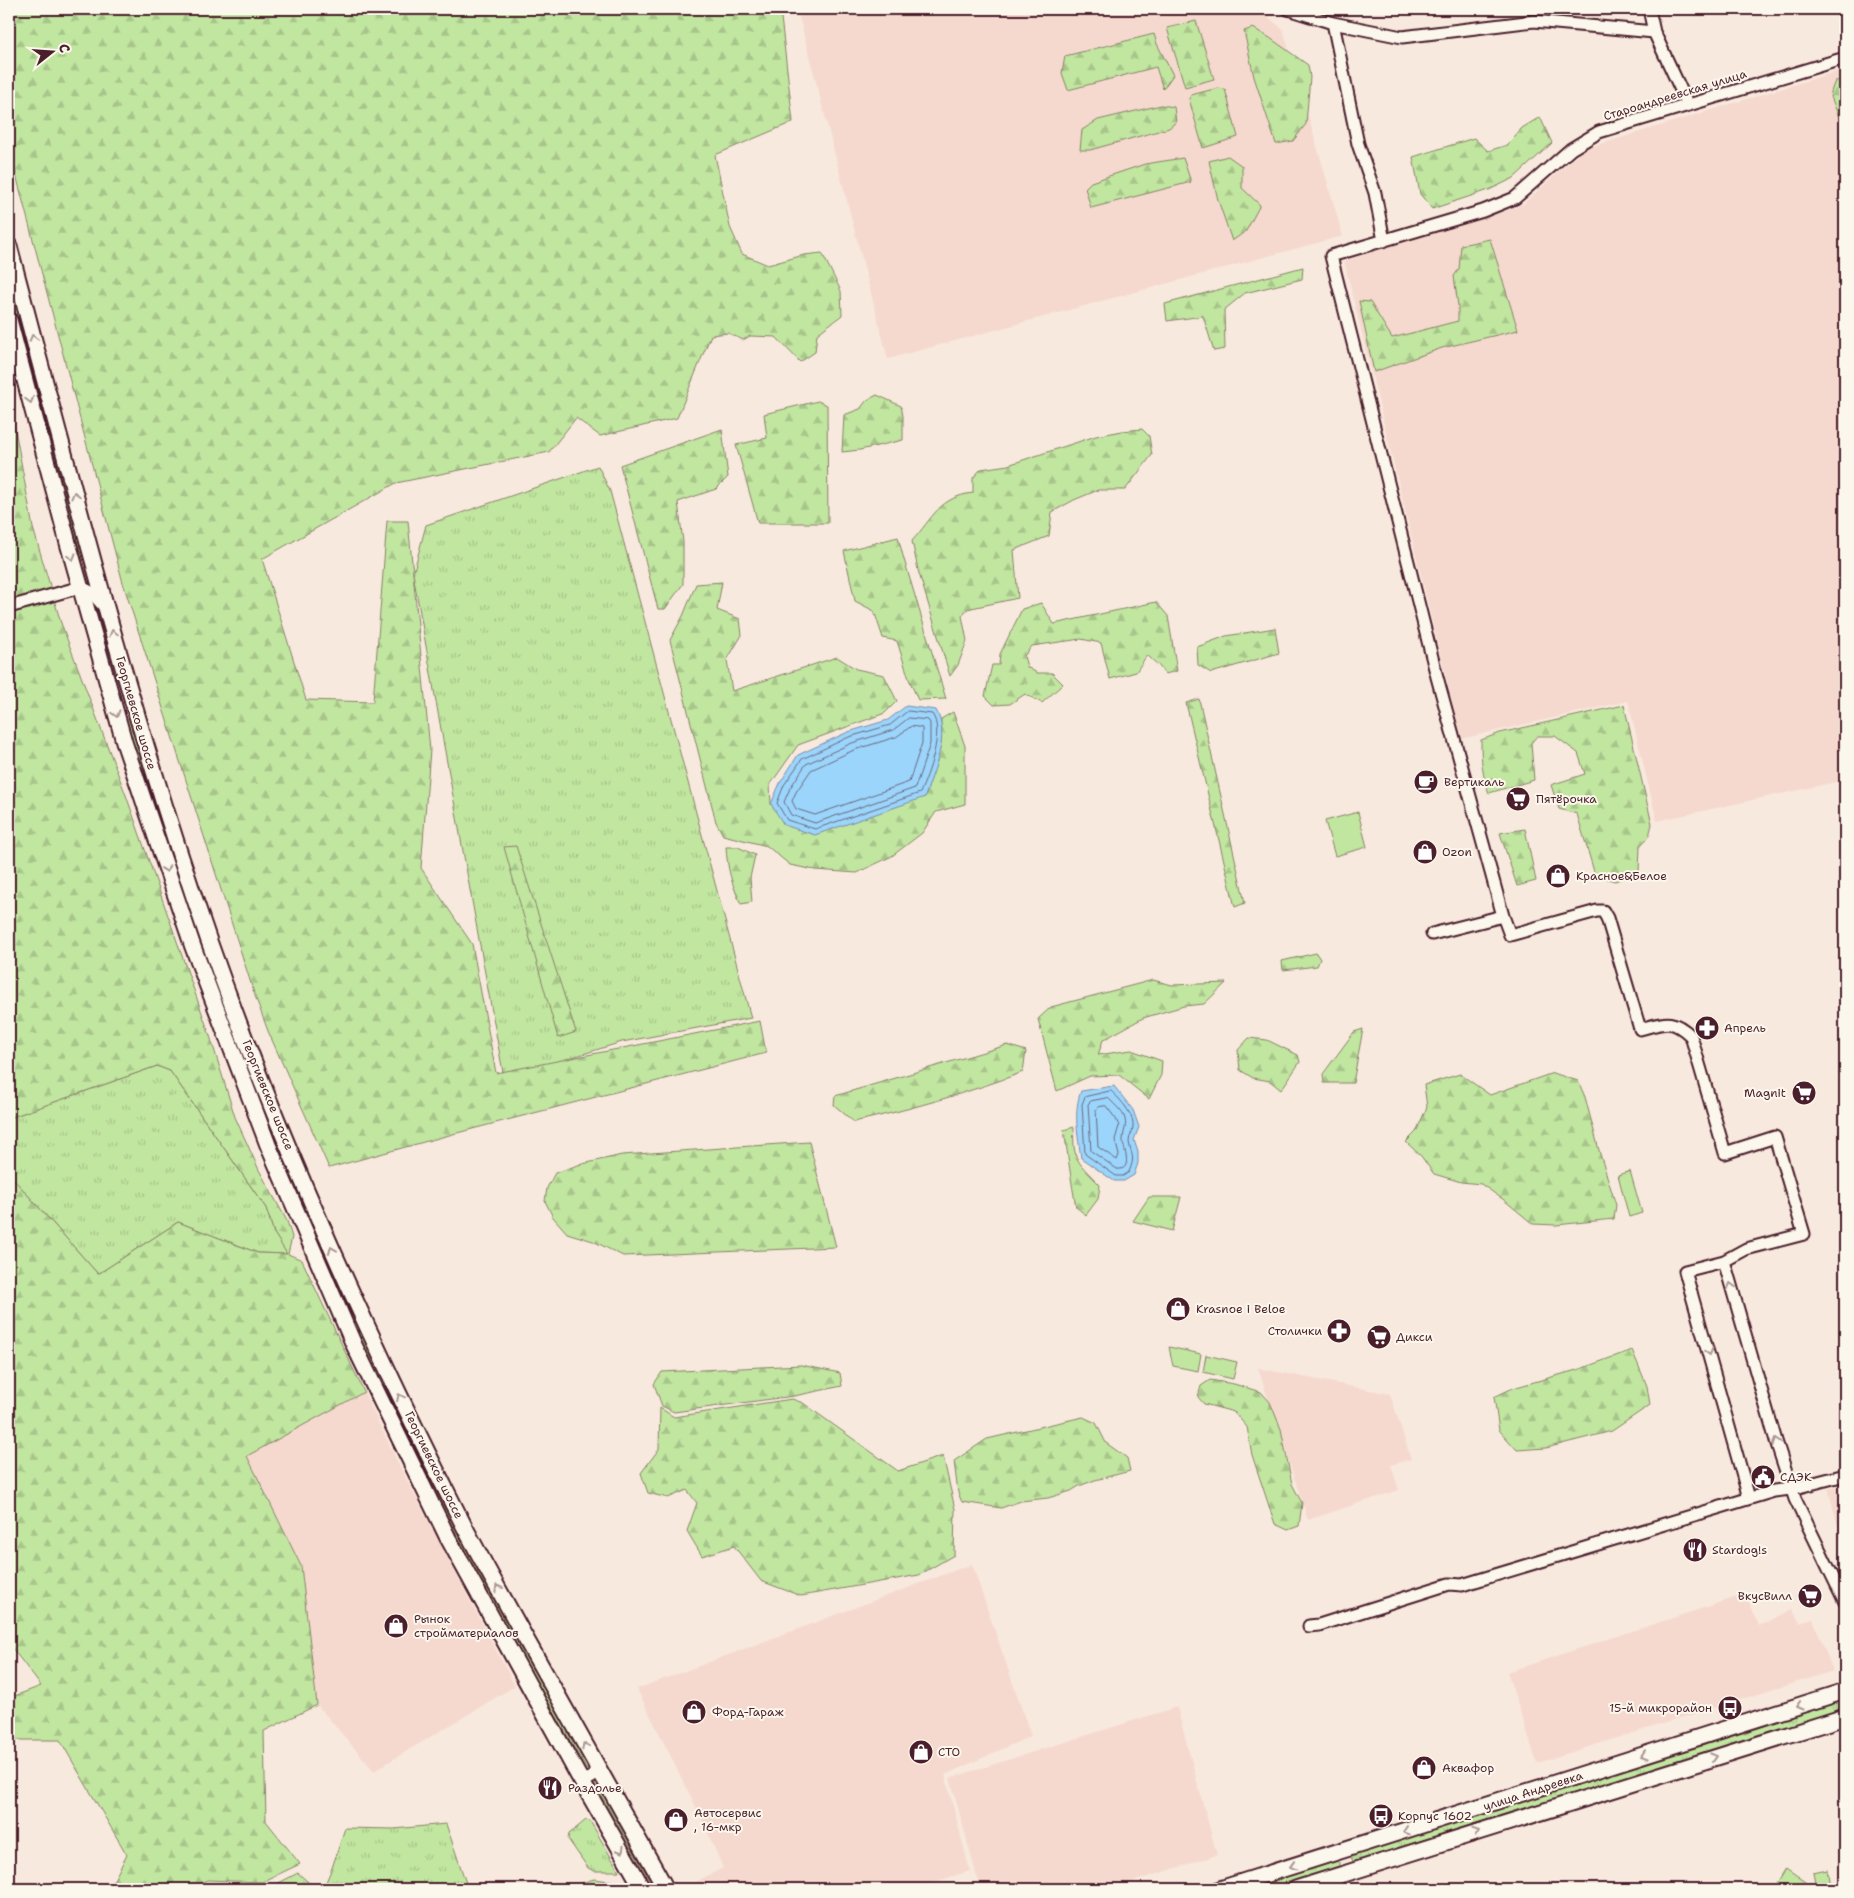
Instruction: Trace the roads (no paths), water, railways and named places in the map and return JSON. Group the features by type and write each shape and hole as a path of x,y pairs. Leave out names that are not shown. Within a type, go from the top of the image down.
{"main road":[{"name":"Георгиевское шоссе","path":"9,246 106,609 151,768 210,943 266,1091 324,1231 382,1360 464,1526 666,1889"},
{"name":"Георгиевское шоссе","path":"9,320 126,745 193,946 268,1145 354,1345 448,1538 578,1776 643,1889"},
{"name":"улица Андреевка","path":"1220,1889 1253,1884 1339,1852 1845,1691"},
{"name":"улица Андреевка","path":"1296,1889 1845,1717"},
{"path":"1339,1852 1345,1858 1347,1865 1346,1874"}],"street":[{"path":"1288,9 1333,23 1402,37 1534,21 1654,32"},
{"path":"1649,9 1654,32 1688,105"},
{"path":"1333,23 1358,144 1374,193 1384,241"},
{"name":"Староандреевская улица","path":"1503,916 1438,677 1331,256 1483,211 1515,198 1571,149 1599,132 1845,58"},
{"path":"9,606 81,587 91,592 106,609"},
{"path":"1432,934 1503,916 1510,935 1603,911 1607,918 1640,1029 1666,1022 1681,1027 1691,1036 1725,1153 1775,1137 1804,1234 1746,1249 1724,1261 1685,1271 1749,1498"},
{"path":"1724,1261 1791,1489 1845,1602"},
{"path":"1309,1626 1318,1625 1449,1584 1462,1585 1749,1498 1845,1475"},
{"path":"578,1776 586,1780 590,1779 595,1773 595,1764"}],"water":[{"path":"906,706 936,710 940,720 942,731 939,754 925,797 815,835 784,825 771,804 780,783 798,755 848,732 888,720"},
{"path":"1114,1086 1133,1110 1139,1127 1134,1140 1138,1152 1138,1163 1134,1175 1124,1181 1114,1181 1081,1158 1078,1133 1077,1107 1081,1091"}],"place":[{"name":"Вертикаль","path":"1426,782"},
{"name":"Пятёрочка","path":"1518,799"},
{"name":"Ozon","path":"1425,852"},
{"name":"Красное&Белое","path":"1558,876"},
{"name":"Апрель","path":"1707,1028"},
{"name":"Magnit","path":"1804,1093"},
{"name":"Krasnoe i Beloe","path":"1178,1309"},
{"name":"Столички","path":"1339,1331"},
{"name":"Дикси","path":"1379,1337"},
{"name":"СДЭК","path":"1763,1477"},
{"name":"Stardog!s","path":"1695,1550"},
{"name":"ВкусВилл","path":"1810,1596"},
{"name":"Рынок стройматериалов","path":"396,1626"},
{"name":"15-й микрорайон","path":"1730,1708"},
{"name":"Форд-Гараж","path":"694,1712"},
{"name":"СТО","path":"921,1752"},
{"name":"Аквафор","path":"1424,1768"},
{"name":"Раздолье","path":"550,1788"},
{"name":"Корпус 1602","path":"1381,1816"},
{"name":"Автосервис , 16-мкр","path":"676,1820"}]}
